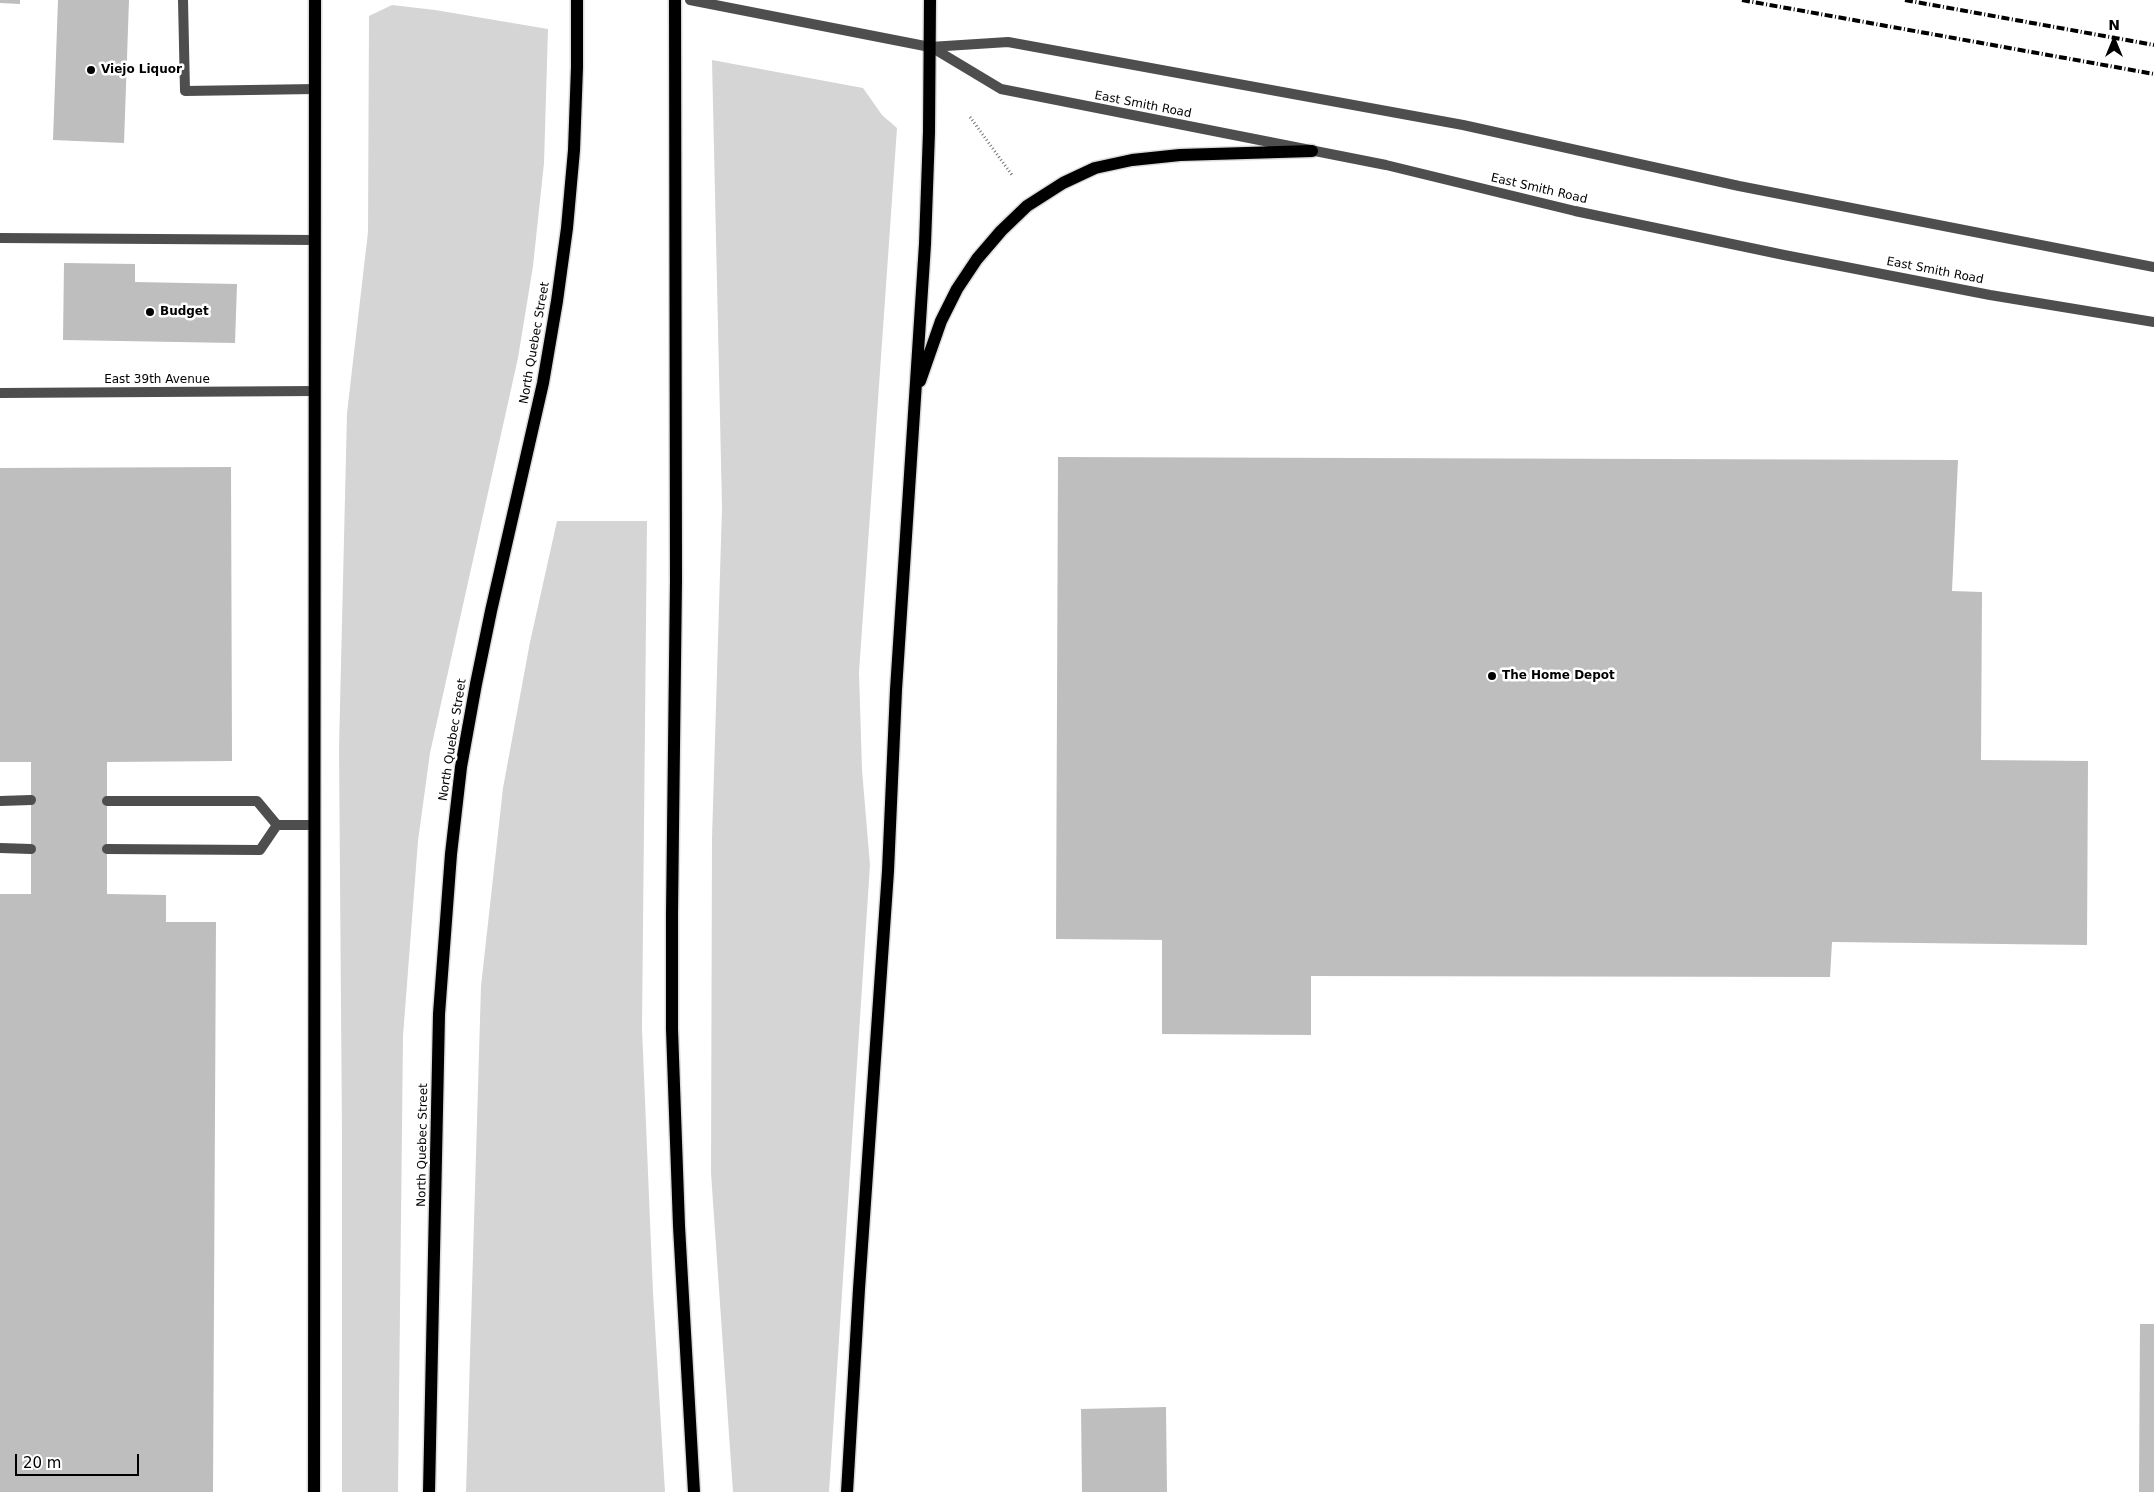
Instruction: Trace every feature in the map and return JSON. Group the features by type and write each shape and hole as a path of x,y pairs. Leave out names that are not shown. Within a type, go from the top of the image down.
{"main road":[{"path":"314,1492 315,0"},
{"name":"North Quebec Street","path":"429,1492 439,1014 450,854 461,767 476,684 543,383 557,301 567,228 574,150 577,0"},
{"path":"675,0 676,580 672,1019 679,1226 694,1492"},
{"path":"848,1492 858,1299 888,871 896,690 925,244 929,124 930,0"},
{"path":"915,395 941,321 957,289 977,259 1001,231 1027,206 1063,183 1094,168 1132,160 1180,155 1312,151"}],"street":[{"path":"183,0 185,91 315,89"},
{"name":"East Smith Road","path":"690,0 930,47 1008,42 1463,125 1739,186 2154,267"},
{"name":"East Smith Road","path":"930,47 1001,88 1386,166 1575,211 1784,255 1990,295 2154,322"},
{"path":"0,238 315,240"},
{"name":"East 39th Avenue","path":"0,393 315,391"},
{"path":"0,801 31,800"},
{"path":"107,801 257,801 277,825"},
{"path":"277,825 315,825"},
{"path":"107,849 260,850 277,825"},
{"path":"0,848 31,849"}],"path":[{"path":"970,117 1012,175"}],"shaded area":[{"path":"392,5 435,10 548,29 544,163 533,266 518,358 430,753 418,841 403,1036 398,1492 342,1492 339,748 347,413 368,232 369,16"},
{"path":"712,60 863,88 882,115 897,128 859,672 862,770 870,865 829,1492 733,1492 711,1173 712,838 722,507"},
{"path":"557,521 647,521 642,1028 653,1293 665,1492 466,1492 481,986 503,788 530,642"}],"building":[{"path":"0,0 20,0 20,4 0,3"},
{"name":"Viejo Liquor","path":"58,0 129,0 124,143 53,140"},
{"name":"Budget","path":"64,263 135,264 135,282 237,284 235,343 63,340"},
{"name":"The Home Depot","path":"1058,457 1958,460 1952,591 1982,592 1981,760 2088,761 2087,945 1832,942 1830,977 1311,976 1311,1035 1162,1034 1162,940 1056,939"},
{"path":"231,467 232,761 107,762 107,894 166,895 166,922 216,922 213,1492 0,1492 0,894 31,894 31,762 0,762 0,468"},
{"path":"2140,1324 2154,1324 2154,1492 2139,1492"},
{"path":"1166,1407 1167,1492 1082,1492 1081,1409"}],"railway":[{"path":"1742,0 2154,74"},
{"path":"1905,0 2154,45"}],"place":[{"name":"Viejo Liquor","path":"91,70"},
{"name":"Budget","path":"150,312"},
{"name":"The Home Depot","path":"1492,676"}]}
